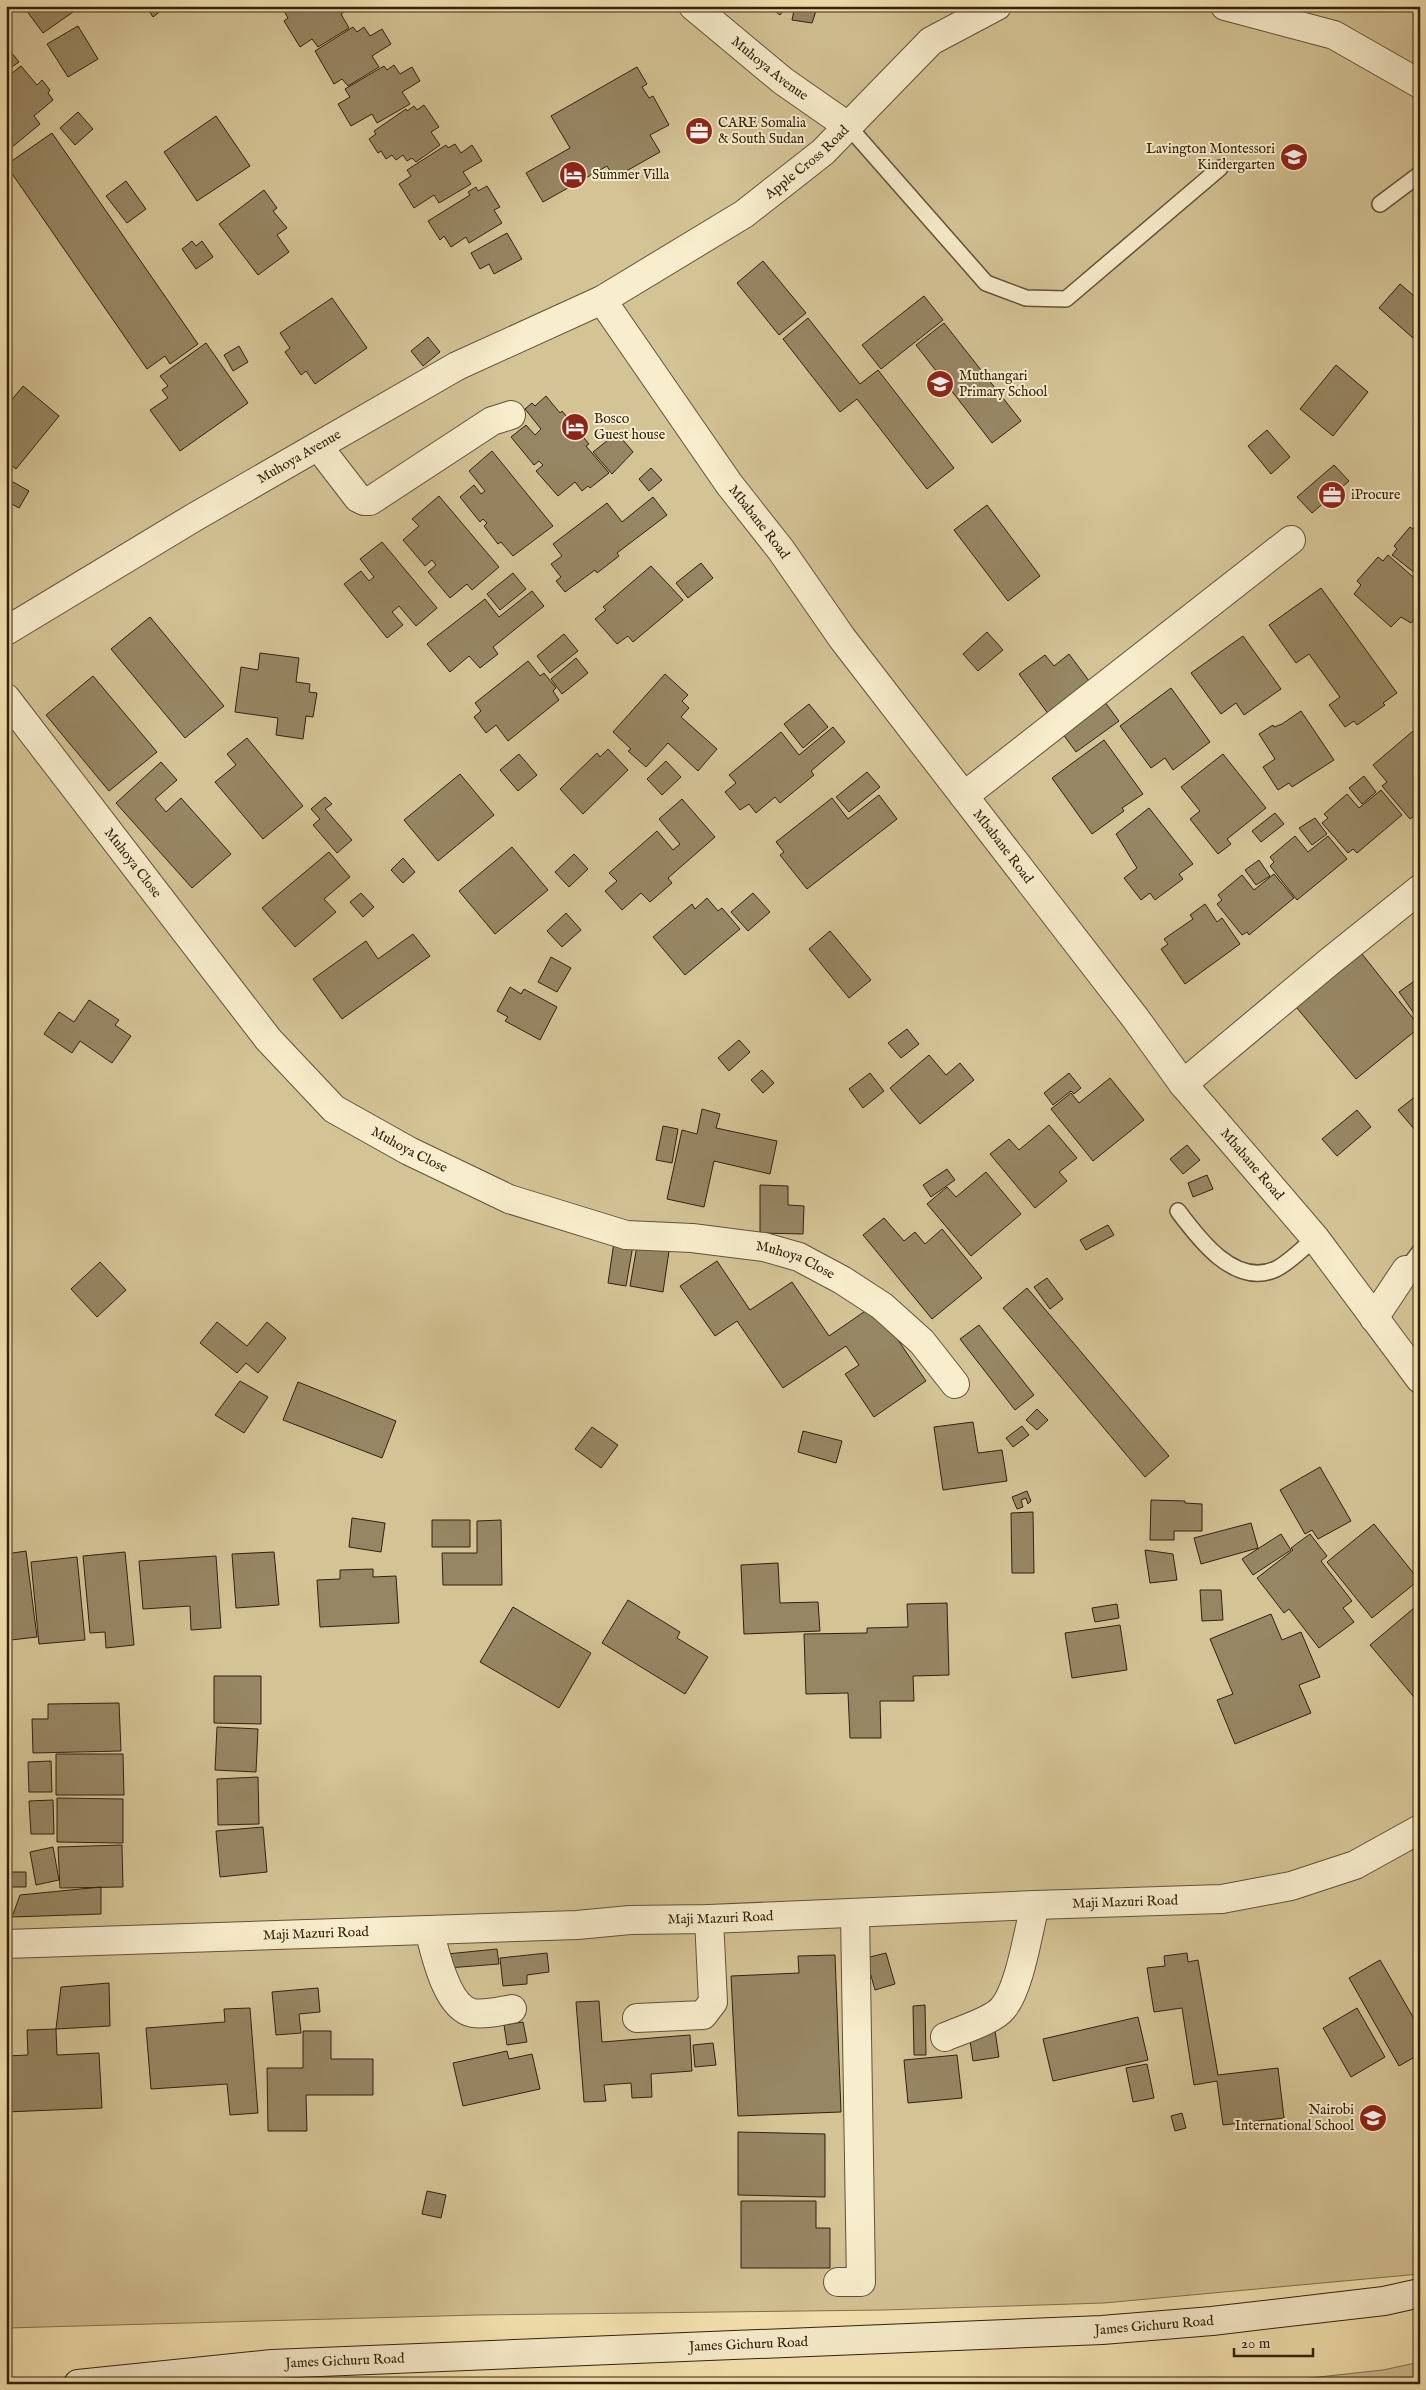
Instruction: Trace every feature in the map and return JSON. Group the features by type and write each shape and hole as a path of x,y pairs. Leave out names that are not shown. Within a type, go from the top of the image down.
{"street":[{"name":"Muhoya Avenue","path":"693,6 783,81 849,127"},
{"name":"Apple Cross Road","path":"602,300 744,214 823,152 932,41 997,6"},
{"path":"1225,6 1334,35 1420,84"},
{"name":"Muhoya Avenue","path":"6,632 193,518 457,366 602,300"},
{"name":"Mbabane Road","path":"602,300 729,484 781,550 842,638 1136,1019 1183,1084 1315,1238 1420,1378"},
{"path":"318,446 358,498 370,501 492,421 511,415"},
{"path":"964,796 1291,540"},
{"name":"Muhoya Close","path":"6,698 268,1039 334,1109 409,1151 509,1199 626,1235 692,1238 764,1247 799,1257 842,1280 882,1306 922,1342 955,1384"},
{"path":"1183,1084 1420,889"},
{"path":"1374,1318 1413,1261"},
{"name":"Maji Mazuri Road","path":"6,1944 577,1925 630,1920 709,1919 1222,1899 1291,1886 1355,1865 1420,1829"},
{"path":"944,2037 987,2020 1003,2009 1011,1995 1022,1960 1035,1905"},
{"path":"838,2282 861,2282 855,1913"},
{"path":"637,2018 703,2016 709,2009 713,2002 709,1919"},
{"path":"429,1930 443,1979 450,1992 464,2008 472,2013 512,2009"},
{"name":"James Gichuru Road","path":"78,2384 272,2364 1102,2330 1212,2321 1384,2301 1420,2293"}],"lane":[{"path":"849,127 986,283 1026,298 1066,299 1220,168"},
{"path":"1380,204 1420,174"},
{"path":"1178,1211 1203,1244 1233,1266 1252,1272 1276,1269 1315,1238"}],"shaded area":[{"path":"6,6 1420,6 1420,2274 1104,2303 884,2310 477,2315 6,2328"},
{"path":"1420,2362 1420,2384 1254,2384 1383,2370"}],"building":[{"path":"23,6 68,6 73,12 43,33"},
{"path":"146,6 167,6 153,17"},
{"path":"281,6 353,6 341,14 349,28 318,47 312,39 300,47 284,21 288,18"},
{"path":"768,6 787,6 780,15"},
{"path":"795,6 817,8 812,23 792,20"},
{"path":"78,26 98,59 68,77 47,44"},
{"path":"353,27 357,32 364,27 370,36 382,29 391,44 372,56 379,67 348,86 342,79 334,84 315,51"},
{"path":"6,48 19,62 6,71"},
{"path":"394,65 400,74 412,67 420,81 402,92 410,104 377,123 372,114 351,126 338,104 350,97 345,89 384,66 387,70"},
{"path":"21,66 37,85 42,80 50,90 48,93 53,100 34,116 40,124 6,152 6,78"},
{"path":"637,67 647,84 642,87 649,98 653,96 669,125 650,135 660,152 614,178 607,166 543,202 526,173 570,148 551,116"},
{"path":"424,105 439,127 431,132 440,145 416,162 412,158 407,161 403,155 396,160 392,155 386,159 381,151 378,153 369,139 376,134 374,131 406,109 407,111 414,106 417,110"},
{"path":"78,112 93,129 75,145 60,128"},
{"path":"216,116 250,166 197,201 164,152"},
{"path":"52,133 198,344 170,364 165,356 147,369 6,165"},
{"path":"455,144 461,153 472,145 482,161 463,172 471,184 439,203 434,195 414,208 399,184 411,176 407,170 446,145 448,148"},
{"path":"126,181 146,209 127,223 106,196"},
{"path":"487,186 500,207 494,210 502,223 469,243 466,237 451,247 444,236 440,240 428,221 470,195 468,192 476,187 478,191"},
{"path":"264,190 277,208 273,211 287,228 277,235 289,252 258,275 219,224"},
{"path":"507,233 522,259 494,274 489,264 480,269 471,253"},
{"path":"192,241 196,246 202,241 213,257 196,269 182,249"},
{"path":"763,261 806,313 779,335 737,283"},
{"path":"1400,284 1420,301 1420,330 1413,338 1379,308"},
{"path":"924,296 943,320 881,369 862,345"},
{"path":"332,298 367,348 315,384 306,371 301,375 285,352 290,348 280,333"},
{"path":"808,318 860,384 878,370 954,468 927,489 857,399 840,412 783,339"},
{"path":"944,323 1021,421 992,443 916,345"},
{"path":"428,337 440,352 423,366 411,351"},
{"path":"206,343 248,403 180,451 150,410 168,398 162,390 168,386 160,376"},
{"path":"239,346 248,362 233,371 224,355"},
{"path":"1336,365 1368,392 1333,436 1300,409"},
{"path":"23,386 59,416 16,469 6,461 6,407"},
{"path":"546,396 560,413 562,411 589,444 586,446 609,473 590,488 588,486 582,491 575,482 558,496 536,471 543,465 539,461 534,465 511,437 526,425 535,435 541,429 525,409 532,403 535,406"},
{"path":"1267,430 1290,457 1271,474 1248,446"},
{"path":"617,433 633,452 612,474 593,452"},
{"path":"492,451 553,526 513,556 501,542 498,544 484,526 487,523 483,519 480,522 460,497 474,485 481,494 485,491 469,471"},
{"path":"1334,465 1349,481 1312,513 1297,497"},
{"path":"651,468 662,480 649,491 639,479"},
{"path":"6,478 29,491 19,508 6,501"},
{"path":"439,496 499,567 472,590 467,584 450,598 428,572 436,565 432,560 425,566 403,540 419,526 412,519"},
{"path":"653,497 667,515 617,553 619,556 597,573 595,570 565,592 556,581 561,577 551,564 562,556 553,544 607,503 622,522"},
{"path":"987,505 1040,576 1008,601 954,530"},
{"path":"1420,520 1420,577 1392,555 1397,549 1394,546 1410,527 1413,529"},
{"path":"382,542 437,608 416,626 399,606 392,612 403,625 387,638 344,584 361,571 369,581 374,577 360,559"},
{"path":"1388,555 1420,583 1420,602 1417,605 1419,614 1411,623 1401,617 1391,627 1354,594 1361,585 1357,581 1378,557 1383,561"},
{"path":"701,563 713,578 688,598 676,583"},
{"path":"651,566 683,600 633,642 628,636 617,644 595,619 606,610 603,607"},
{"path":"513,573 526,589 500,610 487,594"},
{"path":"1321,588 1397,693 1383,703 1385,705 1357,725 1354,721 1345,727 1329,705 1340,697 1309,654 1296,663 1269,625"},
{"path":"532,591 544,606 493,647 498,654 480,668 469,656 450,672 427,644 485,599 499,617"},
{"path":"150,617 224,706 185,738 111,649"},
{"path":"987,632 1003,650 978,671 963,654"},
{"path":"564,634 578,651 550,673 537,656"},
{"path":"1243,636 1281,689 1244,715 1236,703 1221,714 1191,673"},
{"path":"260,653 299,658 296,682 310,684 309,692 317,693 313,717 306,716 303,739 276,735 278,718 235,712 241,667 258,670"},
{"path":"1069,654 1119,721 1076,752 1019,674 1045,655 1054,666"},
{"path":"576,658 588,673 562,694 551,679"},
{"path":"528,661 540,676 544,673 556,688 553,691 559,700 508,741 496,725 486,733 474,717 481,711 475,703"},
{"path":"665,674 688,695 682,701 689,708 681,717 717,749 698,771 668,743 646,767 628,751 631,749 613,732"},
{"path":"93,676 157,752 109,791 46,715"},
{"path":"1171,688 1210,742 1173,770 1165,758 1151,768 1120,726"},
{"path":"809,704 828,727 803,748 784,724"},
{"path":"1301,711 1334,760 1292,787 1289,783 1278,790 1263,767 1275,759 1259,734 1273,725 1274,727 1282,724"},
{"path":"833,727 845,742 811,771 814,775 780,803 775,797 756,813 749,804 740,810 725,792 736,783 729,775 781,732 799,755"},
{"path":"1413,731 1420,739 1420,811 1410,819 1382,786 1387,782 1373,765"},
{"path":"247,738 303,806 263,839 215,782 236,765 227,754"},
{"path":"1104,740 1143,794 1122,808 1124,811 1092,834 1052,778"},
{"path":"608,749 628,770 583,814 560,789 597,753 600,757"},
{"path":"519,754 537,775 518,791 500,770"},
{"path":"1223,754 1266,808 1227,839 1231,844 1218,854 1190,819 1200,811 1181,787"},
{"path":"666,761 681,777 662,795 647,779"},
{"path":"161,762 177,780 155,799 166,812 181,798 231,854 192,888 116,803"},
{"path":"867,772 880,787 849,812 836,797"},
{"path":"460,774 494,815 438,861 404,820"},
{"path":"1364,776 1376,792 1362,804 1349,788"},
{"path":"1381,790 1402,815 1357,853 1353,849 1348,853 1322,823 1328,818 1324,814 1347,794 1359,808"},
{"path":"879,795 897,819 807,889 780,855 784,852 776,842 832,798 848,819"},
{"path":"325,797 332,804 325,809 352,840 337,853 313,825 320,819 311,809"},
{"path":"682,799 715,837 668,878 672,883 650,902 641,893 622,910 605,891 617,881 609,873 657,831 673,850 680,844 659,819"},
{"path":"1149,808 1193,864 1179,874 1183,879 1155,900 1150,893 1141,900 1124,878 1137,868 1116,834"},
{"path":"1275,813 1284,824 1261,842 1252,831"},
{"path":"1315,818 1327,834 1312,845 1299,828"},
{"path":"1295,836 1308,852 1328,836 1347,859 1297,900 1270,866 1274,862 1270,857"},
{"path":"512,847 548,890 495,934 459,891"},
{"path":"329,852 350,877 324,899 336,912 295,947 262,908"},
{"path":"574,854 588,869 569,887 555,872"},
{"path":"403,858 415,872 403,883 391,870"},
{"path":"1259,860 1270,876 1256,885 1245,870"},
{"path":"1274,874 1294,898 1249,935 1247,932 1242,935 1217,904 1222,900 1218,895 1242,875 1254,890"},
{"path":"361,893 374,907 363,917 350,902"},
{"path":"753,893 770,912 748,931 731,912"},
{"path":"707,898 718,911 722,908 740,929 685,975 653,937 692,904 695,909"},
{"path":"1205,904 1217,922 1222,918 1240,944 1185,984 1161,949 1168,944 1164,939 1193,919 1190,915"},
{"path":"566,913 581,930 562,947 547,931"},
{"path":"830,931 871,980 849,998 809,949"},
{"path":"413,934 430,956 342,1019 313,979 366,941 378,959"},
{"path":"1358,949 1420,1027 1356,1079 1292,1002"},
{"path":"551,957 571,968 557,992 538,982"},
{"path":"1420,977 1420,1022 1399,992"},
{"path":"510,987 521,994 524,989 557,1007 540,1040 505,1021 508,1017 497,1011"},
{"path":"89,1000 119,1020 115,1025 131,1036 112,1063 80,1041 72,1053 44,1034 59,1012 74,1022"},
{"path":"907,1029 919,1044 901,1058 888,1043"},
{"path":"739,1040 750,1052 729,1071 718,1058"},
{"path":"929,1055 946,1075 960,1063 974,1080 920,1124 890,1088"},
{"path":"762,1070 774,1083 763,1093 751,1080"},
{"path":"870,1073 884,1091 863,1108 849,1089"},
{"path":"1069,1073 1081,1088 1074,1094 1071,1091 1053,1105 1044,1093"},
{"path":"1110,1078 1144,1120 1093,1161 1051,1109 1071,1093 1079,1103"},
{"path":"1420,1093 1420,1136 1398,1110"},
{"path":"702,1109 720,1114 716,1128 777,1141 770,1174 714,1161 704,1207 667,1199 682,1130 697,1134"},
{"path":"1357,1110 1371,1127 1337,1156 1322,1139"},
{"path":"1049,1125 1077,1158 1059,1172 1067,1181 1035,1208 990,1154 1009,1139 1019,1150"},
{"path":"663,1126 678,1129 672,1163 656,1160"},
{"path":"1187,1145 1200,1160 1183,1174 1170,1159"},
{"path":"947,1169 955,1180 931,1197 923,1185"},
{"path":"986,1172 1021,1214 971,1256 927,1204 947,1187 956,1197"},
{"path":"1207,1175 1213,1189 1193,1197 1188,1183"},
{"path":"760,1185 788,1186 788,1205 804,1206 803,1234 760,1233"},
{"path":"884,1218 904,1241 915,1232 925,1244 942,1229 982,1278 932,1319 863,1235"},
{"path":"1108,1225 1114,1235 1086,1250 1080,1240"},
{"path":"614,1242 633,1245 626,1286 608,1283"},
{"path":"637,1246 669,1251 663,1292 630,1286"},
{"path":"717,1261 750,1310 792,1282 829,1336 874,1305 926,1381 874,1417 845,1374 859,1365 846,1346 783,1388 737,1321 715,1336 680,1286"},
{"path":"100,1262 126,1290 97,1317 71,1289"},
{"path":"1047,1278 1063,1299 1050,1309 1034,1287"},
{"path":"1027,1288 1169,1456 1145,1477 1003,1308"},
{"path":"217,1322 247,1346 267,1322 286,1338 258,1373 246,1363 237,1373 200,1343"},
{"path":"979,1325 1034,1395 1015,1410 960,1339"},
{"path":"240,1381 268,1397 244,1433 215,1415"},
{"path":"298,1382 396,1421 382,1458 283,1420"},
{"path":"1037,1409 1048,1420 1037,1430 1026,1420"},
{"path":"973,1422 978,1453 1002,1450 1007,1481 943,1490 934,1427"},
{"path":"1022,1426 1029,1435 1013,1447 1006,1438"},
{"path":"592,1427 618,1445 601,1468 575,1449"},
{"path":"803,1431 842,1441 836,1463 798,1452"},
{"path":"1320,1467 1351,1521 1318,1539 1312,1530 1305,1534 1280,1490"},
{"path":"1027,1491 1031,1501 1028,1504 1026,1498 1021,1500 1023,1507 1017,1509 1012,1497"},
{"path":"1151,1500 1185,1501 1185,1503 1202,1504 1202,1531 1174,1531 1174,1540 1150,1540"},
{"path":"1033,1512 1034,1573 1012,1573 1011,1513"},
{"path":"352,1518 385,1523 381,1552 349,1547"},
{"path":"432,1520 470,1520 470,1547 432,1547"},
{"path":"501,1520 502,1585 443,1585 442,1553 477,1553 477,1521"},
{"path":"1251,1523 1258,1548 1201,1564 1194,1538"},
{"path":"1374,1524 1419,1580 1372,1618 1327,1562"},
{"path":"1281,1534 1291,1550 1253,1575 1242,1559"},
{"path":"1310,1534 1327,1556 1321,1561 1352,1601 1343,1608 1354,1622 1319,1648 1289,1609 1284,1613 1257,1578"},
{"path":"1145,1550 1173,1554 1177,1580 1150,1583"},
{"path":"26,1551 37,1637 11,1640 11,1632 6,1633 6,1554"},
{"path":"125,1552 134,1645 106,1648 105,1632 90,1633 83,1556"},
{"path":"274,1552 279,1605 236,1608 232,1554"},
{"path":"216,1556 221,1628 191,1630 190,1606 143,1609 139,1561"},
{"path":"77,1557 85,1640 39,1644 31,1562"},
{"path":"778,1563 780,1603 818,1602 820,1631 744,1634 741,1565"},
{"path":"373,1569 373,1577 396,1576 399,1623 320,1627 317,1580 340,1579 340,1570"},
{"path":"1200,1590 1221,1590 1223,1620 1202,1621"},
{"path":"628,1600 680,1632 677,1638 708,1657 685,1694 602,1643"},
{"path":"947,1603 949,1675 913,1676 914,1701 880,1701 881,1738 850,1738 848,1693 806,1694 804,1634 867,1633 867,1628 908,1627 907,1604"},
{"path":"1420,1603 1420,1702 1419,1703 1370,1645"},
{"path":"1117,1604 1119,1618 1095,1622 1092,1608"},
{"path":"513,1607 591,1653 559,1708 480,1662"},
{"path":"1271,1614 1282,1640 1301,1632 1320,1677 1299,1685 1311,1713 1235,1744 1217,1700 1233,1694 1210,1639"},
{"path":"1120,1625 1127,1670 1072,1678 1065,1633"},
{"path":"214,1676 261,1676 261,1724 214,1723"},
{"path":"119,1703 121,1751 33,1753 32,1719 48,1719 48,1704"},
{"path":"217,1727 258,1729 256,1772 215,1770"},
{"path":"56,1754 123,1754 124,1795 56,1795"},
{"path":"51,1761 52,1792 29,1792 28,1762"},
{"path":"258,1777 259,1824 218,1825 217,1779"},
{"path":"57,1798 123,1799 123,1843 57,1842"},
{"path":"53,1800 54,1834 31,1834 29,1801"},
{"path":"263,1827 267,1872 220,1877 216,1831"},
{"path":"122,1845 123,1887 60,1888 58,1847"},
{"path":"53,1847 59,1880 36,1885 30,1852"},
{"path":"6,1872 26,1872 26,1887 6,1887"},
{"path":"101,1887 101,1914 12,1917 20,1895"},
{"path":"497,1949 499,1964 448,1968 447,1954"},
{"path":"547,1953 549,1972 527,1975 527,1984 503,1986 500,1958"},
{"path":"886,1953 895,1984 875,1990 866,1958"},
{"path":"1187,1953 1188,1962 1198,1960 1218,2075 1278,2068 1284,2118 1223,2125 1217,2081 1194,2085 1182,2008 1154,2012 1147,1968 1165,1966 1164,1956"},
{"path":"835,1955 841,2112 738,2116 731,1976 799,1973 798,1956"},
{"path":"1380,1960 1420,2029 1420,2054 1399,2066 1349,1978"},
{"path":"109,1983 110,2026 56,2029 61,1987"},
{"path":"318,1988 320,2012 299,2014 301,2033 276,2035 272,1992"},
{"path":"599,2001 602,2042 690,2035 692,2071 651,2074 652,2097 632,2098 631,2083 604,2085 606,2101 584,2102 576,2002"},
{"path":"925,2005 926,2055 914,2055 913,2006"},
{"path":"250,2008 258,2113 230,2115 227,2084 151,2089 146,2028 225,2022 224,2009"},
{"path":"1357,2008 1385,2057 1351,2077 1323,2028"},
{"path":"1138,2017 1148,2060 1053,2081 1043,2039"},
{"path":"523,2022 527,2042 507,2045 504,2025"},
{"path":"994,2024 999,2057 973,2061 968,2027"},
{"path":"56,2029 57,2055 99,2053 102,2108 6,2112 6,2056 28,2055 27,2030"},
{"path":"303,2031 331,2031 331,2059 373,2059 373,2095 306,2095 307,2131 268,2131 267,2068 303,2068"},
{"path":"713,2043 716,2065 695,2067 693,2045"},
{"path":"507,2051 509,2059 532,2054 540,2089 463,2106 453,2063"},
{"path":"957,2055 962,2098 908,2103 904,2060"},
{"path":"1147,2064 1154,2098 1133,2102 1126,2068"},
{"path":"1182,2113 1186,2128 1175,2131 1171,2116"},
{"path":"738,2132 825,2134 825,2197 738,2195"},
{"path":"427,2191 446,2195 441,2218 422,2214"},
{"path":"741,2201 816,2201 816,2228 830,2228 830,2268 741,2268"}],"place":[{"name":"CARE Somalia & South Sudan","path":"699,131"},
{"name":"Lavington Montessori Kindergarten","path":"1294,157"},
{"name":"Summer Villa","path":"573,175"},
{"name":"Muthangari Primary School","path":"940,384"},
{"name":"Bosco Guest house","path":"575,427"},
{"name":"iProcure","path":"1332,495"},
{"name":"Nairobi International School","path":"1373,2118"}]}
